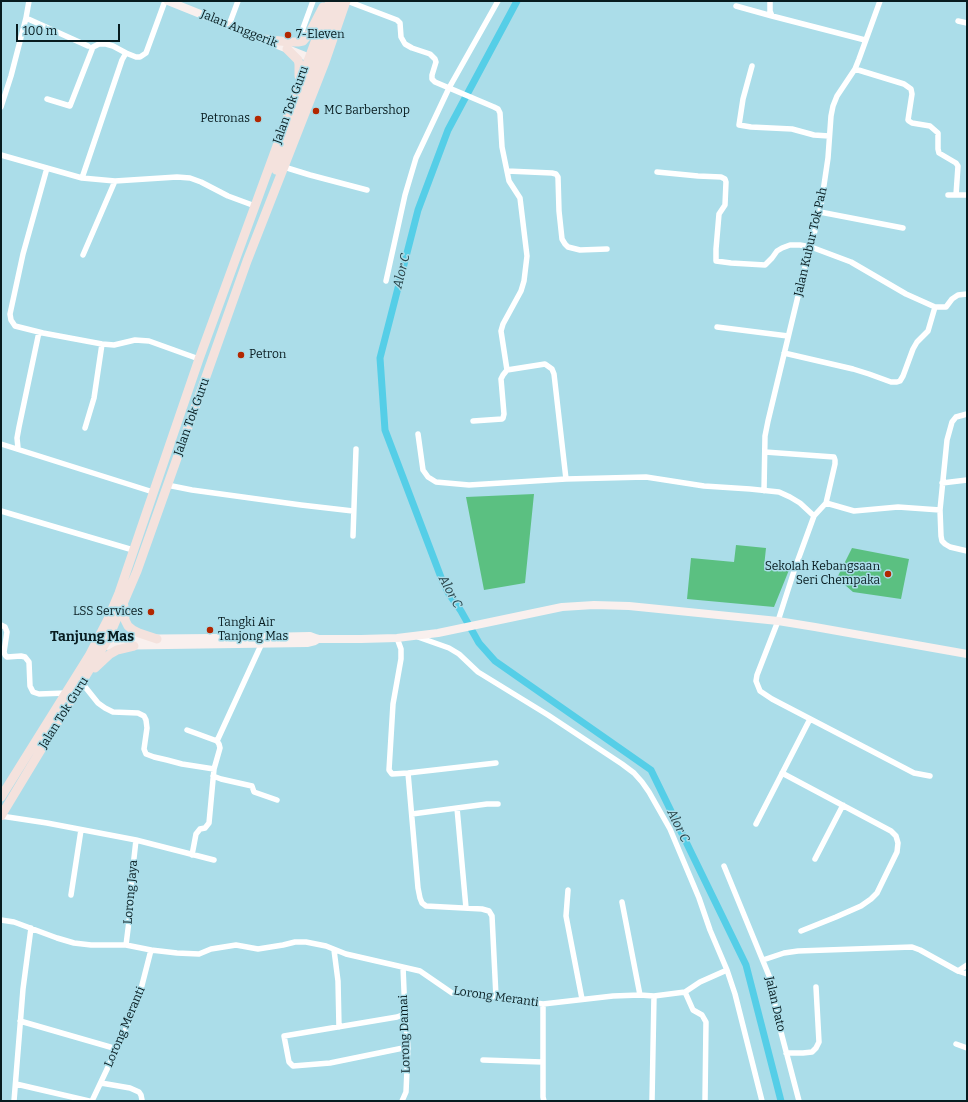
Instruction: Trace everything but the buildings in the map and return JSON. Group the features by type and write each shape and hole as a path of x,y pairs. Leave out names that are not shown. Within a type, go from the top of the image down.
{"main road":[{"name":"Jalan Anggerik","path":"167,1 313,59"},
{"path":"263,39 298,42 303,41 307,38 326,1"},
{"name":"Jalan Tok Guru","path":"1,797 66,693 108,619 199,359 297,91 313,59 330,1"},
{"path":"266,211 278,165 313,59 339,1"},
{"name":"Jalan Tok Guru","path":"1,816 91,669 106,642 124,602 137,571 168,485 244,268 325,62 347,1"},
{"path":"287,49 296,57 299,64 297,91"},
{"path":"124,602 125,620 128,626 132,630 157,639"},
{"path":"96,642 157,639 310,636 318,639 397,638 438,633 562,607 594,605 629,606 778,621 967,654"},
{"path":"106,642 134,646 307,643 318,639"},
{"path":"91,669 96,668 110,654 117,650 134,646"}],"street":[{"path":"1,107 11,76 29,1"},
{"path":"47,98 70,106 93,47 99,44 113,46 136,57 140,57 146,53 167,1"},
{"path":"229,25 238,1"},
{"path":"298,42 313,1"},
{"path":"347,1 398,20 400,23 401,37 405,44 434,56 436,62 432,79 435,82 494,107 498,109 500,113 502,147 509,181 520,198 527,256 524,281 521,291 503,324 501,331 507,370"},
{"path":"386,281 405,194 416,158 498,1"},
{"path":"770,1 770,11 772,16"},
{"name":"Jalan Kubur Tok Pah","path":"764,491 765,436 788,336 820,212 828,158 833,106 837,96 860,59 880,1"},
{"path":"736,6 866,40"},
{"path":"26,18 88,46"},
{"path":"958,21 967,23"},
{"path":"82,178 122,60 126,53"},
{"path":"752,66 743,99 739,125 792,129 814,135 830,136"},
{"path":"855,68 904,84 911,89 912,94 908,120 912,123 930,126 938,133 939,153 956,163 958,166 956,195"},
{"path":"1,155 82,178 114,180 177,177 190,178 228,196 255,206"},
{"path":"284,167 367,190"},
{"path":"47,168 23,254 10,314 11,320 15,326 114,346 135,340 149,341 199,359"},
{"path":"507,171 556,174 558,176 562,239 564,244 568,247 580,250 607,249"},
{"path":"657,172 721,177 725,179 725,205 719,214 716,261 731,264 765,265 777,251 782,248 790,245 800,245 810,247 851,262 906,294 935,307 946,307 952,299 958,295 967,294"},
{"path":"83,255 114,180"},
{"path":"948,195 967,195"},
{"path":"820,212 903,228"},
{"path":"784,354 853,369 891,382 897,382 900,381 903,376 917,342 928,331 935,307"},
{"path":"717,327 788,336"},
{"path":"18,448 17,438 39,332"},
{"path":"85,428 94,398 102,344"},
{"path":"474,421 503,418 504,414 501,384 503,375 507,370 545,364 552,369 554,374 566,479"},
{"path":"967,414 956,417 952,422 947,440 940,510 942,541 950,547 967,551"},
{"path":"418,434 423,470 428,477 436,482 469,485 566,479 646,477 704,486 779,492 800,503 814,516"},
{"path":"1,444 18,448 153,492"},
{"path":"353,536 356,449"},
{"path":"765,452 834,457 835,464 826,503 814,516 778,621 757,675 756,681 760,691 772,699 914,773 930,776"},
{"path":"942,483 967,480"},
{"path":"168,485 192,490 353,511"},
{"path":"826,503 854,511 898,507 940,510"},
{"path":"1,510 133,550"},
{"path":"1,624 5,627 7,632 4,652 5,655 8,657 25,657 29,662 30,686 33,692 39,694 66,693"},
{"path":"415,636 449,648 459,654 478,672 561,723 622,764 634,773 642,782 670,829 727,970 735,994 762,1101"},
{"path":"397,638 402,659 393,704 389,770 392,774 496,763"},
{"path":"217,741 262,643"},
{"path":"82,683 98,703 105,708 113,712 138,713 144,716 147,728 144,749 146,754 182,764 214,769"},
{"path":"756,824 810,719"},
{"path":"187,730 217,741 220,748 214,769 209,824 205,828 200,829 196,834 192,855"},
{"path":"408,773 418,888 422,903 426,906 432,907 482,909 489,911 492,916 496,998"},
{"path":"782,773 892,831 896,836 898,843 897,852 877,893 871,899 861,906 801,931"},
{"path":"213,776 252,786 254,792 277,800"},
{"path":"412,814 498,804"},
{"path":"815,859 843,805"},
{"path":"457,808 466,908"},
{"path":"1,816 136,840 214,860"},
{"path":"71,895 81,830"},
{"name":"Lorong Jaya","path":"126,945 132,897 131,885 136,840"},
{"name":"Jalan Dato","path":"724,866 772,983 776,1013 798,1101"},
{"path":"568,890 566,916 582,999"},
{"path":"622,902 640,995"},
{"name":"Lorong Meranti","path":"1,920 14,922 74,943 91,945 126,945 151,950 199,954 223,946 236,945 258,949 295,942 306,942 326,946 346,954 420,971 452,993 543,1004 613,996 654,996 685,992 700,982 727,970"},
{"path":"14,1101 23,988 31,928"},
{"path":"763,960 798,951 912,947 958,971 967,974"},
{"name":"Lorong Meranti","path":"92,1101 125,1031 140,993 151,950"},
{"path":"334,950 338,981 339,1027"},
{"path":"958,971 967,965"},
{"name":"Lorong Damai","path":"402,1101 406,1092 408,1047 403,967"},
{"path":"786,1053 812,1052 819,1042 816,988"},
{"path":"685,992 693,1010 702,1015 706,1022 705,1101"},
{"path":"652,1101 654,996"},
{"path":"543,1004 542,1062 544,1101"},
{"path":"405,1014 397,1017 284,1036 289,1062 293,1066 330,1063 408,1047"},
{"path":"20,1021 117,1049"},
{"path":"956,1044 967,1048"},
{"path":"483,1060 542,1062"},
{"path":"101,1083 130,1088 139,1092 142,1100"},
{"path":"16,1084 89,1101"}],"green space":[{"path":"534,494 525,583 484,590 466,497"},
{"path":"736,545 766,548 764,567 789,570 774,607 687,599 691,558 734,562"},
{"path":"852,548 909,559 901,599 853,592 837,578"}],"waterway":[{"name":"Alor C","path":"517,1 448,130 418,210 380,358 385,430 442,580 479,643 495,661 651,770 746,965 781,1101"}],"place":[{"name":"7-Eleven","path":"288,35"},
{"name":"MC Barbershop","path":"316,111"},
{"name":"Petronas","path":"258,119"},
{"name":"Petron","path":"241,355"},
{"name":"Sekolah Kebangsaan Seri Chempaka","path":"888,574"},
{"name":"LSS Services","path":"151,612"},
{"name":"Tangki Air Tanjong Mas","path":"210,630"}],"district":[{"name":"Tanjung Mas","path":"92,637"}]}
